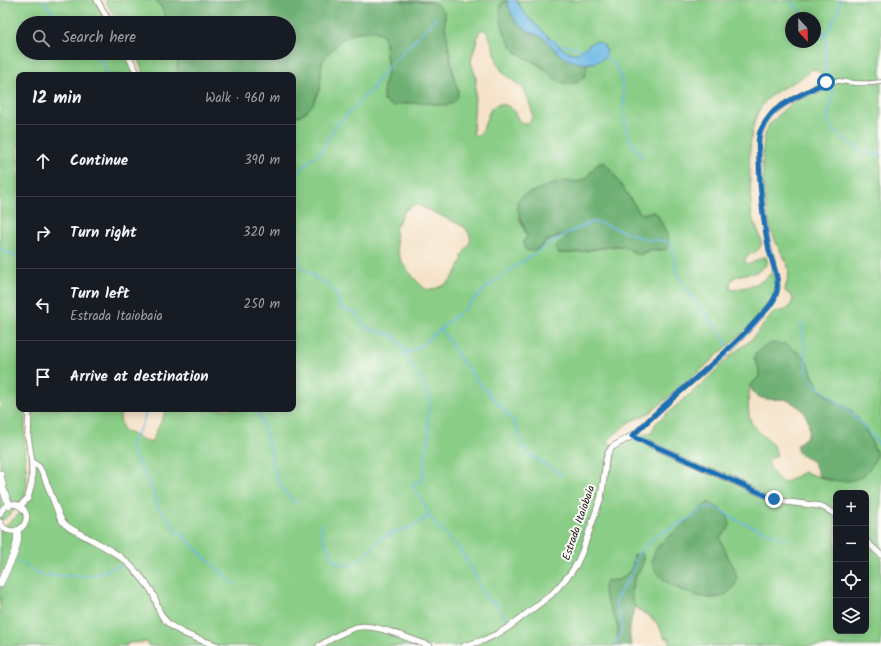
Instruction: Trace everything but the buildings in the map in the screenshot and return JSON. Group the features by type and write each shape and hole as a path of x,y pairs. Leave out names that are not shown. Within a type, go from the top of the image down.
{"highway":[{"path":"0,474 9,505"},
{"path":"0,584 17,546 17,530"}],"street":[{"path":"97,0 106,16"},
{"path":"130,60 136,72"},
{"path":"833,513 820,506 779,501 632,436 671,399 728,351 772,303 776,295 778,287 767,238 758,141 760,133 767,120 783,105 826,82 839,80 865,84 881,82"},
{"path":"20,506 28,498 32,482 32,462 28,437 29,412"},
{"name":"Estrada Itaiobaia","path":"464,646 484,640 509,627 552,594 570,574 582,552 601,497 608,453 612,447 632,436"},
{"path":"32,462 39,467 44,476 61,520 65,524 125,560 146,583 153,594 161,615 175,629 218,646"},
{"path":"0,514 4,507 15,504 20,506 26,512 24,526 17,530 8,530 0,523"},
{"path":"869,544 881,555"},
{"path":"318,646 351,629 363,626 379,628 430,646"}],"green space":[{"path":"0,0 98,0 106,16 16,16 16,60 130,60 136,72 16,72 16,412 26,412 25,458 27,486 25,495 18,507 0,522"},
{"path":"105,0 155,0 166,16 114,16"},
{"path":"155,0 396,0 412,2 426,1 437,4 444,11 445,26 458,95 453,102 446,105 412,103 393,106 384,101 383,93 388,71 384,37 379,32 357,32 341,40 327,55 322,63 320,88 313,104 307,111 296,116 296,72 178,72 177,67 178,60 296,60 296,16 166,16"},
{"path":"396,0 506,0 501,4 516,52 540,66 557,80 586,69 587,64 591,63 585,47 575,54 566,51 557,45 525,14 516,0 881,0 881,646 670,646 669,638 664,638 657,623 633,604 631,593 633,583 641,568 633,561 633,565 627,575 613,581 606,600 617,622 618,637 614,646 553,646 552,644 548,646 149,646 146,642 127,643 127,646 0,646 0,529 21,512 31,497 32,412 120,412 123,430 151,443 166,412 296,412 296,117 320,88 322,63 327,55 341,40 357,32 379,32 384,37 388,72 385,79 383,93 384,101 399,104 424,103 440,105 458,90 454,78 445,26 445,16 426,2","holes":["484,29 492,42 501,70 520,86 528,98 532,119 527,124 524,124 520,122 511,108 506,105 499,104 494,106 488,114 482,132 475,136 473,133 476,78 471,62 479,32","812,69 823,76 821,81 815,89 786,108 768,126 763,146 763,171 768,220 776,243 786,260 789,270 785,291 792,296 792,303 788,308 782,311 775,311 751,340 730,356 702,384 656,423 651,433 634,433 627,435 621,438 614,446 607,441 629,422 651,412 701,370 753,323 776,293 776,275 773,272 758,283 747,287 731,290 730,284 734,278 757,272 767,264 766,257 749,264 745,261 745,258 757,251 761,245 760,235 753,220 752,213 750,150 753,127 756,116 761,107 774,93","591,171 627,194 640,213 644,214 654,212 657,214 668,238 669,244 664,250 650,250 642,254 634,253 629,249 617,246 574,253 559,243 568,236 566,233 547,242 537,250 526,239 527,236 520,220 521,197 553,184 581,181 586,178","413,205 418,205 463,226 467,230 470,237 468,247 462,255 462,260 457,271 450,281 431,290 425,289 414,278 402,263 397,250 395,229 405,210","765,346 806,360 821,391 841,404 865,428 877,454 831,481 804,472 784,483 781,482 770,468 768,462 771,458 776,456 776,451 770,442 752,424 749,415 748,402 750,385 759,377 759,369 754,358 755,354","729,527 720,538 734,568 737,579 726,594 720,597 702,597 683,591 666,582 661,577 657,571 653,558 655,552 663,541 672,534"]},
{"path":"506,1 527,30 547,40 560,54 565,57 587,64 585,75 582,80 570,84 561,82 541,66 514,49 505,34 500,18 501,4"},
{"path":"138,60 178,60 178,72 143,71"},
{"path":"604,162 609,167 640,213 645,214 655,212 657,214 667,236 667,249 652,249 638,255 620,246 612,246 558,253 556,251 557,246 568,236 568,234 566,234 547,241 537,250 528,251 525,249 523,242 527,236 517,208 517,201 525,195 549,185 585,179 596,165"},
{"path":"771,343 786,344 802,355 806,360 821,391 851,410 865,428 877,454 868,471 854,480 838,481 829,479 819,476 813,462 799,454 797,447 809,431 808,420 803,411 785,399 761,398 753,392 750,385 759,377 759,369 754,358 761,349"},
{"path":"707,503 710,503 719,509 730,521 729,528 720,538 734,568 737,579 731,590 725,594 713,598 697,596 665,581 656,571 652,560 660,543 675,532"},
{"path":"641,553 643,557 643,564 633,582 632,590 632,599 635,607 630,631 632,646 614,646 618,637 617,623 606,598 604,585 607,581 617,580 625,576 633,567 634,555"}],"water":[{"path":"506,0 516,0 527,17 563,49 577,53 596,41 600,42 604,46 606,55 604,58 591,63 578,62 565,58 541,36 520,25 514,18"}],"waterway":[{"path":"43,0 55,16"},
{"path":"790,0 792,4 802,12"},
{"path":"825,36 838,12 841,0"},
{"path":"296,173 322,150 334,128 371,90 388,67 437,17"},
{"path":"821,30 826,41 826,75 833,95 828,116 829,123 836,133 861,151 881,155"},
{"path":"551,39 562,45 584,49"},
{"path":"604,55 619,73 624,93 625,125 628,136 642,157"},
{"path":"99,60 107,72"},
{"path":"404,354 419,347 487,287 516,266 552,242 592,222 600,223 643,238 666,241 669,243 673,251 675,268 685,288 720,332 730,348"},
{"path":"296,247 299,262 303,270 312,273 315,278 326,283 336,293 341,308 359,315 362,324 373,330 396,338 402,346 409,363 423,382 430,399 428,418 429,437 423,479 421,482 414,482 413,485 429,516 449,539 457,545 476,576 483,594 488,600 494,602 506,619"},
{"path":"0,248 16,256"},
{"path":"801,323 807,378 848,410 881,447"},
{"path":"441,329 463,363 512,419 526,451 531,456 562,475"},
{"path":"146,412 141,428 132,440 130,446 152,489 159,508 170,520 177,532 185,537 235,585"},
{"path":"258,412 264,428 278,482 286,494 298,504"},
{"path":"615,646 622,626 616,605 616,599 631,574 638,554 656,536 694,516 703,508 711,507 724,512 738,521 785,540"},
{"path":"321,522 323,537 332,557 336,562 350,566 366,555 380,539 410,527 428,517"},
{"path":"17,561 40,575 91,576 123,565"}],"route":[{"path":"774,499 632,436 671,399 728,351 772,303 778,287 767,238 763,211 758,141 763,126 774,112 783,105 826,82"}]}
